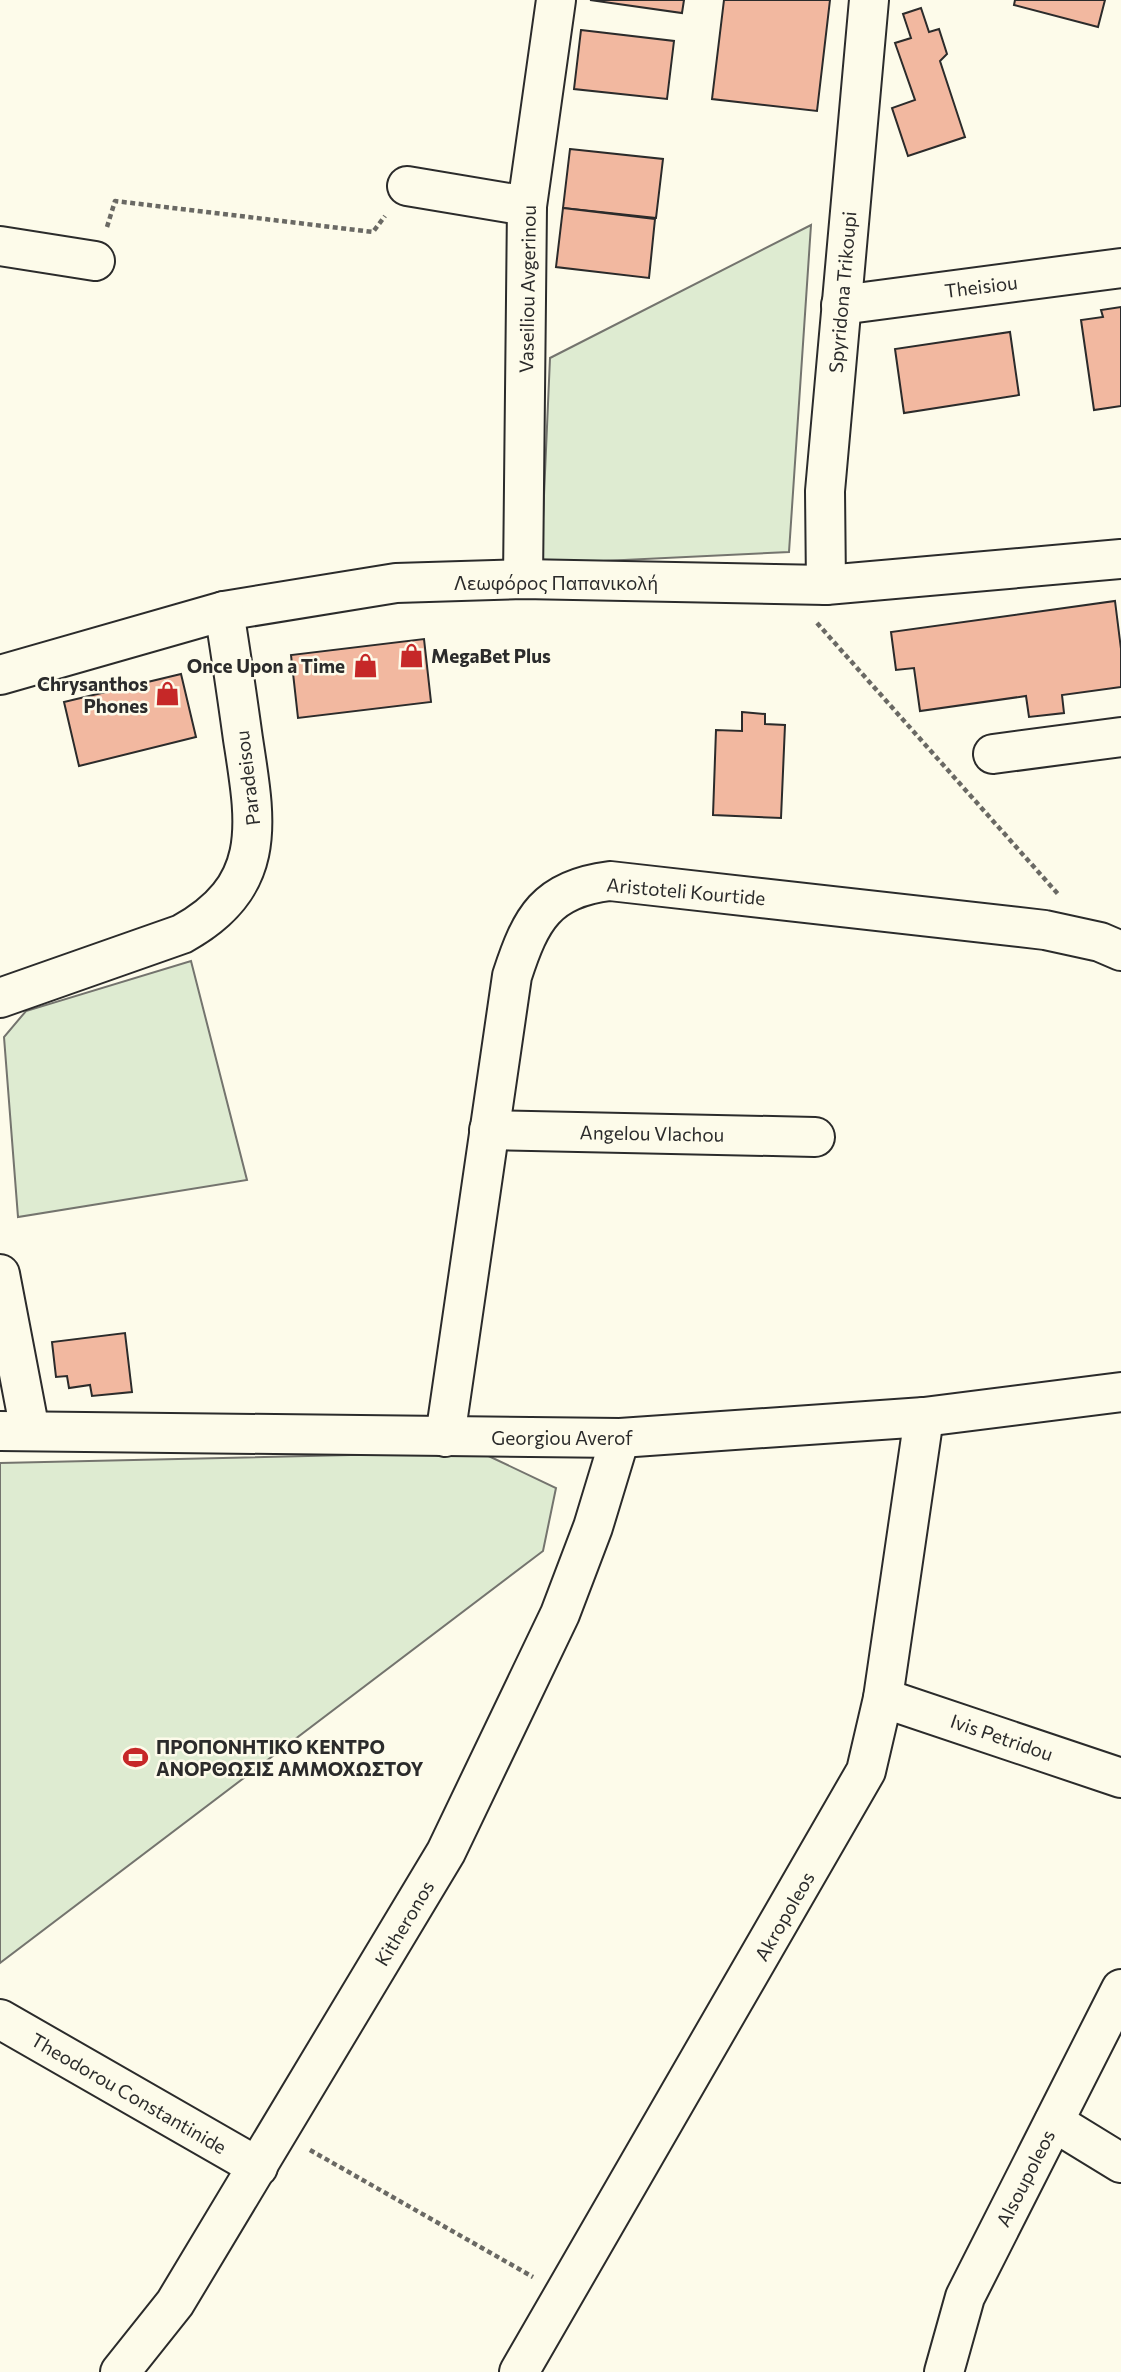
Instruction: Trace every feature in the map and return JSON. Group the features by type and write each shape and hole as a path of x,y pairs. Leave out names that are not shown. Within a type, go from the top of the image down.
{"street":[{"name":"Vaseiliou Avgerinou","path":"523,579 527,206 556,0"},
{"name":"Spyridona Trikoupi","path":"827,585 825,491 869,0"},
{"path":"407,186 527,206"},
{"path":"0,246 95,261"},
{"name":"Theisiou","path":"841,304 1121,268"},
{"name":"Λεωφόρος Παπανικολή","path":"0,675 224,611 396,583 523,579 827,585 1121,559"},
{"name":"Paradeisou","path":"0,998 182,933 205,921 236,888 251,856 255,815 224,611"},
{"path":"993,754 1121,737"},
{"name":"Aristoteli Kourtide","path":"445,1437 512,976 524,941 543,908 579,885 624,883 1045,930 1111,946"},
{"name":"Angelou Vlachou","path":"489,1130 815,1136"},
{"path":"0,1274 15,1431"},
{"name":"Georgiou Averof","path":"15,1431 620,1438 924,1417 1121,1392"},
{"name":"Akropoleos","path":"519,2372 866,1771 883,1698 924,1417"},
{"name":"Kitheronos","path":"120,2372 175,2304 446,1852 560,1614 593,1527 620,1438"},
{"name":"Ivis Petridou","path":"883,1698 1121,1778"},
{"name":"Alsoupoleos","path":"944,2372 965,2297 1121,1989"},
{"name":"Theodorou Constantinide","path":"0,2019 258,2167"},
{"path":"1054,2122 1121,2163"}],"path":[{"path":"95,261 116,201 373,232 407,186"},
{"path":"783,584 1111,946"},
{"path":"279,2132 564,2295"}],"green space":[{"path":"811,225 789,552 541,564 550,358"},
{"path":"191,961 247,1180 18,1217 4,1037 26,1011"},
{"name":"ΠΡΟΠΟΝΗΤΙΚΟ ΚΕΝΤΡΟ ΑΝΟΡΘΩΣΙΣ ΑΜΜΟΧΩΣΤΟΥ","path":"480,1452 556,1488 543,1551 0,1963 0,1463"}],"building":[{"path":"590,0 684,0 682,13"},
{"path":"724,0 830,0 817,111 712,99"},
{"path":"1015,0 1105,0 1098,27 1014,5"},
{"path":"921,8 929,32 939,29 947,54 940,61 965,137 908,156 892,108 915,100 895,43 911,38 903,14"},
{"path":"581,30 674,41 667,99 574,89"},
{"path":"570,149 663,159 656,218 563,208"},
{"path":"563,208 655,219 649,278 556,267"},
{"path":"1121,307 1121,406 1094,410 1081,320 1103,317 1101,310"},
{"path":"1010,332 1019,395 904,413 895,349"},
{"path":"1115,601 1121,649 1121,687 1062,695 1064,713 1029,717 1026,696 920,711 914,668 896,670 891,632"},
{"path":"424,639 431,702 298,718 291,655"},
{"path":"181,674 196,737 79,766 64,702"},
{"path":"742,712 765,714 765,724 785,725 781,818 713,815 716,730 742,731"},
{"path":"125,1333 132,1392 92,1396 90,1385 69,1388 67,1376 56,1377 52,1342"}],"place":[{"name":"MegaBet Plus","path":"411,655"},
{"name":"Once Upon a Time","path":"365,665"},
{"name":"Chrysanthos Phones","path":"168,694"},
{"name":"ΠΡΟΠΟΝΗΤΙΚΟ ΚΕΝΤΡΟ ΑΝΟΡΘΩΣΙΣ ΑΜΜΟΧΩΣΤΟΥ","path":"136,1757"}]}
